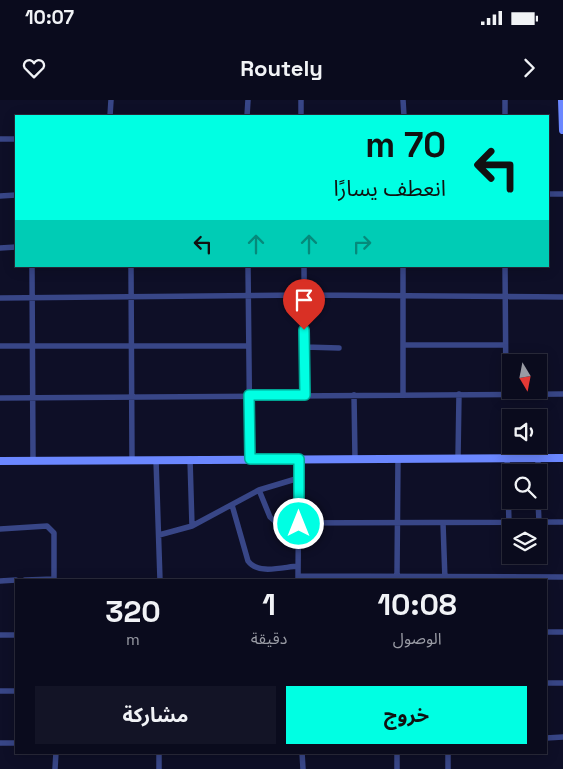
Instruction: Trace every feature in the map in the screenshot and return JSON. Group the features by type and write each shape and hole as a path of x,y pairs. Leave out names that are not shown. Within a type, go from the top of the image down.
{"street":[{"path":"110,100 110,115"},
{"path":"247,115 248,100"},
{"path":"301,100 301,115"},
{"path":"403,100 404,115"},
{"path":"505,100 505,115"},
{"path":"562,100 563,130"},
{"path":"0,139 15,138"},
{"path":"549,194 563,194"},
{"path":"0,196 15,196"},
{"path":"0,248 15,247"},
{"path":"32,267 33,460"},
{"path":"131,267 132,460"},
{"path":"248,267 250,459"},
{"path":"304,267 305,395"},
{"path":"403,267 403,394"},
{"path":"505,267 506,354"},
{"path":"0,298 304,295 563,297"},
{"path":"0,346 33,344 248,346"},
{"path":"403,345 506,345"},
{"path":"305,347 339,348"},
{"path":"0,398 502,393"},
{"path":"458,458 459,394"},
{"path":"548,394 563,394"},
{"path":"354,395 355,458"},
{"path":"397,576 398,458"},
{"path":"507,458 509,519"},
{"path":"538,458 538,464"},
{"path":"0,461 563,458"},
{"path":"299,459 298,578 397,576 444,578 563,577"},
{"path":"156,460 160,579"},
{"path":"190,460 192,526"},
{"path":"159,535 192,526 260,490 299,478"},
{"path":"260,490 273,522 299,524 502,522"},
{"path":"232,505 248,561 252,566 260,569 298,566"},
{"path":"443,522 444,578"},
{"path":"547,522 563,522"},
{"path":"0,529 48,526 52,529 54,533 54,579"},
{"path":"0,581 15,580"},
{"path":"547,632 563,632"},
{"path":"0,635 15,634"},
{"path":"547,684 563,683"},
{"path":"0,691 15,691"},
{"path":"547,738 563,737"},
{"path":"0,743 15,743"},
{"path":"55,769 56,754"},
{"path":"159,754 159,769"},
{"path":"302,754 303,769"},
{"path":"397,754 397,769"},
{"path":"448,754 448,769"}],"route":[{"path":"299,524 299,459 250,459 249,395 305,395 304,330"}]}
